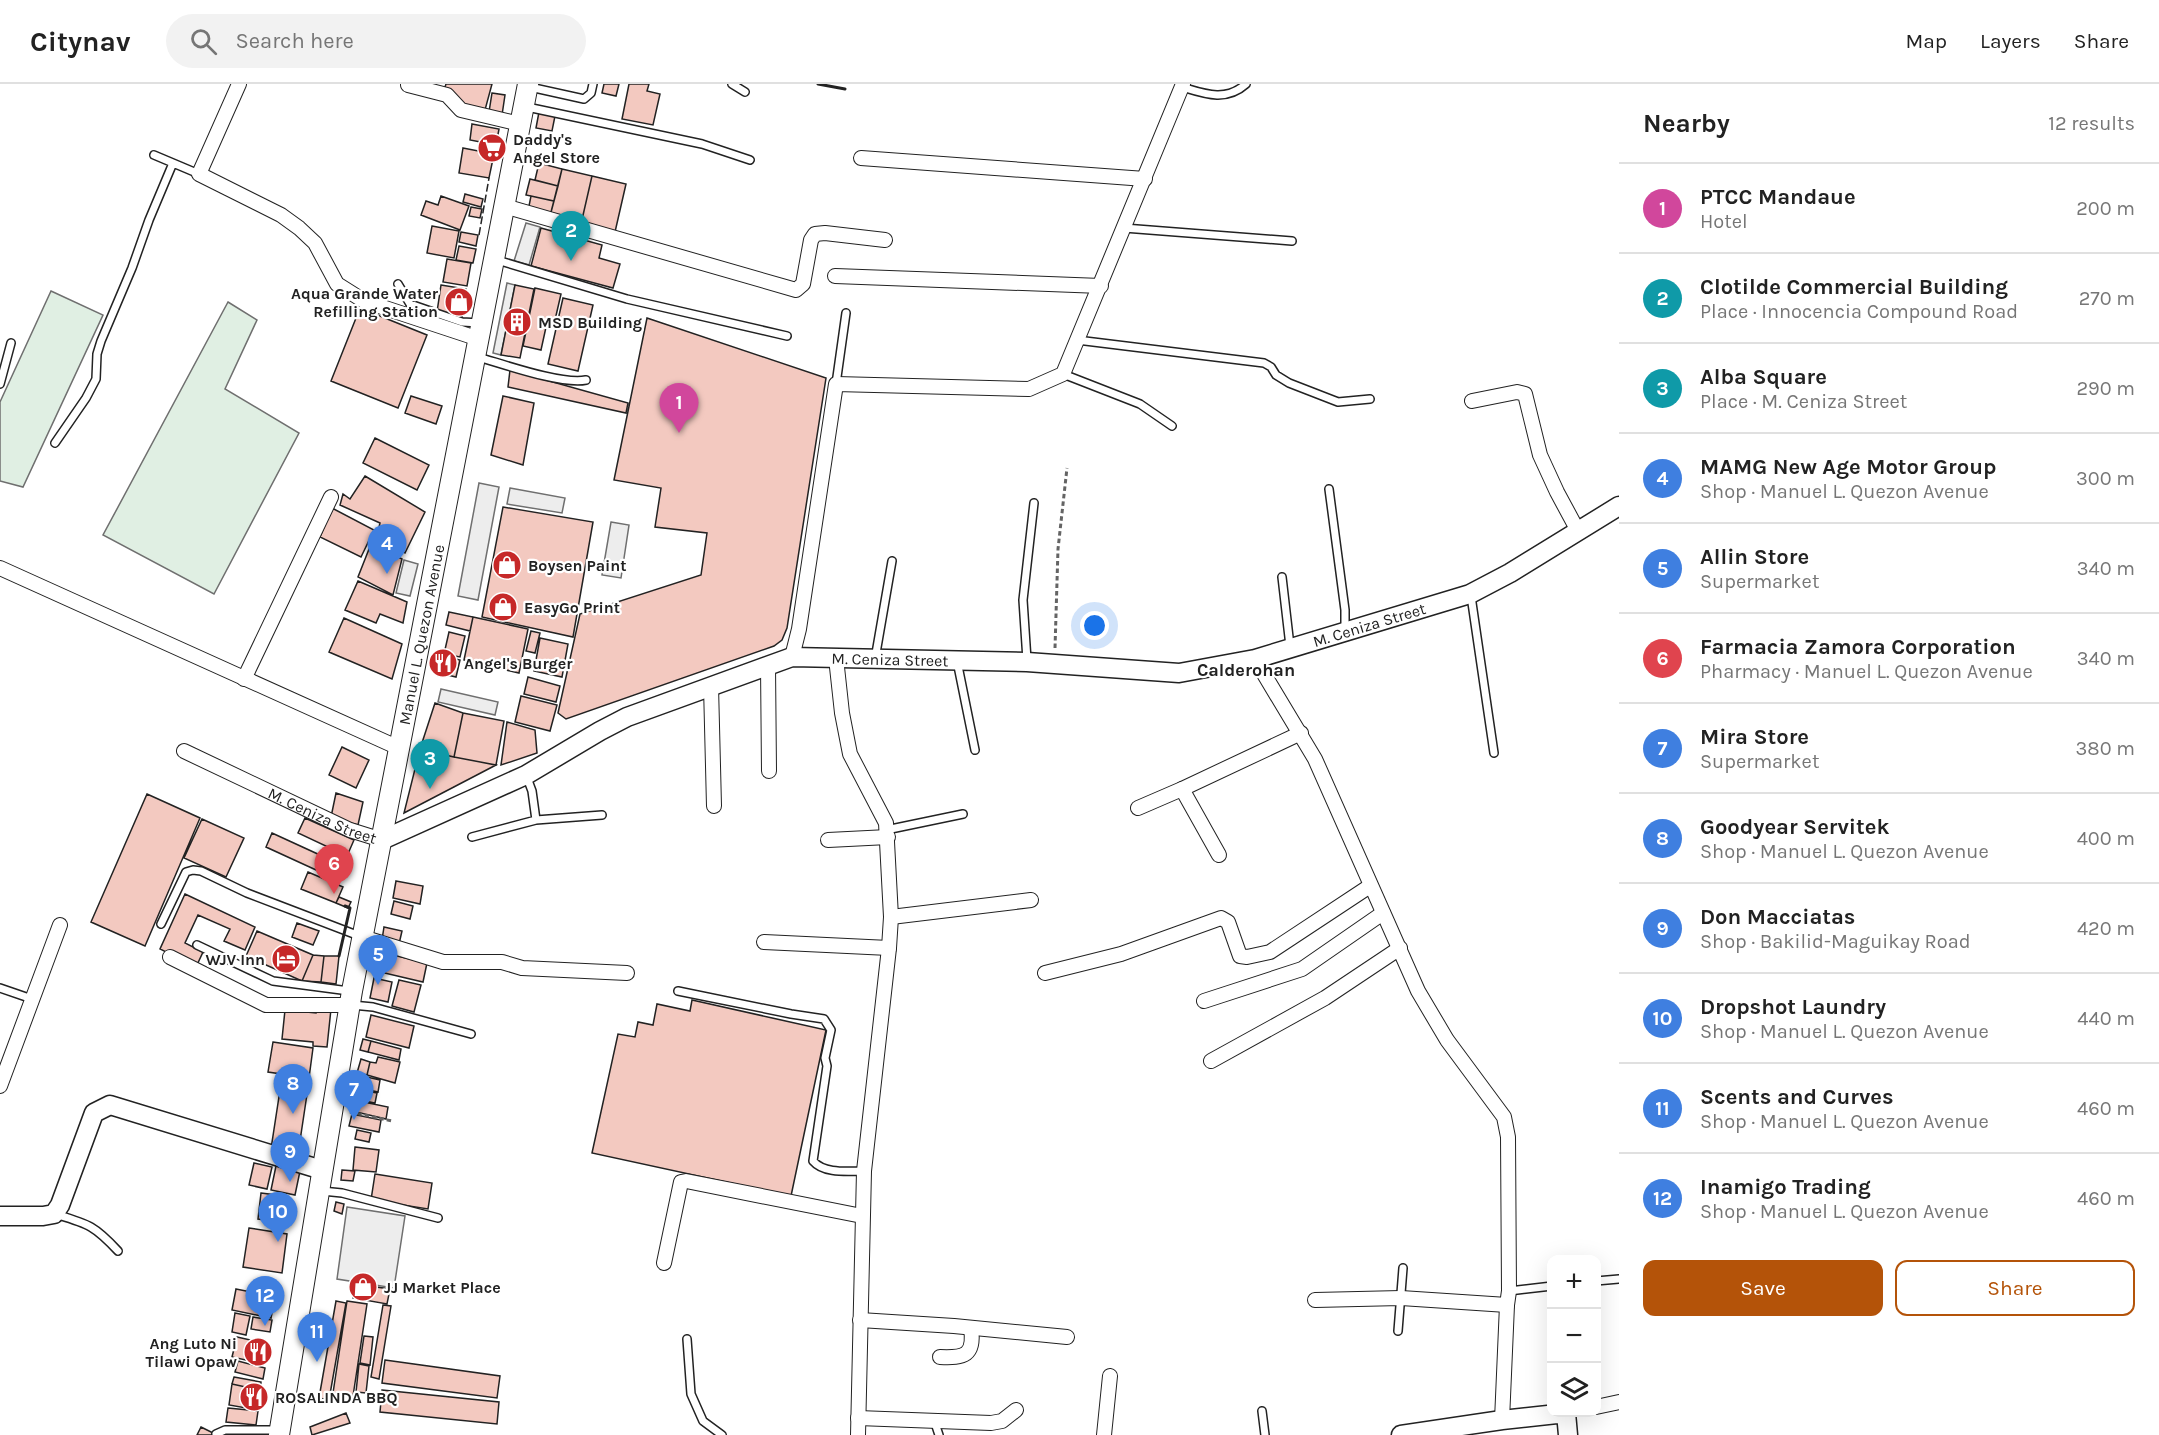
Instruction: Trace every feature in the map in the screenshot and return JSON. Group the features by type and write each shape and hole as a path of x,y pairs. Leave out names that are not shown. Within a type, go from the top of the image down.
{"main road":[{"name":"Manuel L. Quezon Avenue","path":"280,1432 362,937 528,85"}],"street":[{"path":"239,84 199,174 281,215 299,228 315,243 337,284 364,301 478,339"},
{"path":"408,85 447,95 461,110 522,115"},
{"path":"792,657 799,629 836,384 1029,389 1063,374 1183,85"},
{"path":"861,158 1144,179"},
{"path":"504,206 796,290 803,284 811,240 815,234 825,233 885,240"},
{"path":"835,276 1101,286"},
{"path":"1472,401 1517,392 1525,394 1540,455 1578,531"},
{"path":"244,679 331,497"},
{"name":"M. Ceniza Street","path":"184,751 350,830 382,840 526,775 627,717 792,657 1027,662 1179,673 1255,659 1470,594 1510,573 1619,506"},
{"path":"0,568 399,748"},
{"path":"836,658 842,713 850,754 886,823 891,917 864,1172 858,1435"},
{"path":"1255,659 1315,759 1418,991 1447,1041 1504,1117 1508,1137 1508,1298 1502,1420"},
{"path":"768,666 769,771"},
{"path":"711,686 714,806"},
{"path":"1138,808 1301,733"},
{"path":"1182,789 1219,855"},
{"path":"828,840 887,833"},
{"path":"1045,973 1121,954 1221,918 1228,922 1240,956 1247,957 1270,952 1370,886"},
{"path":"891,917 1031,900"},
{"path":"1204,1001 1302,969 1383,913"},
{"path":"0,1086 4,1065 60,925"},
{"path":"362,937 444,962 502,962 522,968 627,973"},
{"path":"764,942 889,948"},
{"path":"1211,1061 1325,999 1400,948"},
{"path":"170,957 266,1005 351,998"},
{"path":"0,1216 54,1214 60,1206 94,1113 110,1104 322,1170"},
{"path":"664,1263 681,1182 686,1181 862,1216"},
{"path":"1315,1300 1508,1298"},
{"path":"860,1320 1067,1337"},
{"path":"940,1357 959,1358 969,1351 973,1342 971,1328"},
{"path":"1104,1435 1110,1376"},
{"path":"1601,1406 1619,1402"},
{"path":"858,1418 991,1423 1002,1421 1016,1410"},
{"path":"1401,1435 1440,1432 1502,1420 1547,1415"},
{"path":"1567,1417 1568,1435"}],"lane":[{"path":"561,94 564,84"},
{"path":"528,85 584,99 591,93 593,84"},
{"path":"732,84 745,92"},
{"path":"1183,85 1212,96 1229,94 1246,84"},
{"path":"522,115 702,144 750,160"},
{"path":"154,155 199,174"},
{"path":"55,443 86,398 96,379 97,354 101,341 173,163"},
{"path":"1124,228 1292,241"},
{"path":"494,259 627,299 787,336"},
{"path":"398,284 411,304 462,322 478,339 540,375 579,382 586,380"},
{"path":"836,384 846,313"},
{"path":"1077,340 1264,363 1283,379 1324,398 1338,402 1370,399"},
{"path":"0,384 11,343"},
{"path":"1063,374 1140,404 1172,426"},
{"path":"1329,489 1346,632"},
{"path":"1027,662 1023,600 1034,503"},
{"path":"875,659 892,561"},
{"path":"1282,577 1290,648"},
{"path":"1470,594 1494,753"},
{"path":"957,661 975,750"},
{"path":"526,775 532,791 536,820"},
{"path":"887,833 963,814"},
{"path":"472,837 536,820 603,815"},
{"path":"161,924 186,872 193,870 201,871 247,893 362,937"},
{"path":"197,945 273,981 351,998 374,1007 471,1034"},
{"path":"0,988 32,999"},
{"path":"678,991 824,1019 831,1030 825,1058 826,1066 813,1161 818,1167 824,1169 864,1172"},
{"path":"319,1190 342,1193 438,1218"},
{"path":"54,1214 90,1225 118,1251"},
{"path":"1398,1331 1403,1268"},
{"path":"1601,1281 1619,1279"},
{"path":"1508,1298 1547,1287"},
{"path":"687,1339 691,1394 703,1421 722,1435"},
{"path":"1262,1411 1265,1435"},
{"path":"934,1420 939,1435"},
{"path":"216,1434 225,1430 280,1432"}],"path":[{"path":"1054,664 1058,549 1067,468"},
{"path":"332,1108 392,1121"}],"green space":[{"path":"51,291 103,315 23,487 0,481 0,402"},
{"path":"228,302 257,320 225,389 299,433 214,594 103,535"}],"shaded area":[{"path":"526,223 540,227 529,265 514,261"},
{"path":"507,283 515,285 501,355 493,353"},
{"path":"479,483 499,487 478,600 458,596"},
{"path":"510,488 565,498 562,513 507,504"},
{"path":"611,522 629,525 621,578 602,575"},
{"path":"404,560 418,564 410,596 396,593"},
{"path":"441,689 498,702 495,715 438,702"},
{"path":"347,1207 405,1216 394,1288 337,1279"}],"building":[{"path":"446,84 492,84 485,110 460,105 444,90"},
{"path":"604,84 619,84 616,96 602,93"},
{"path":"629,84 649,84 647,91 660,94 653,125 622,119"},
{"path":"492,93 505,95 502,115 489,112"},
{"path":"539,112 555,116 552,131 536,128"},
{"path":"472,124 499,129 496,145 470,140"},
{"path":"487,143 496,145 495,153 486,151"},
{"path":"463,148 494,154 489,178 459,173"},
{"path":"539,163 562,169 558,186 535,180"},
{"path":"562,169 592,176 581,224 550,216"},
{"path":"592,176 626,184 615,232 581,224"},
{"path":"530,179 558,186 554,201 526,195"},
{"path":"465,194 483,199 481,207 463,202"},
{"path":"441,196 469,206 460,230 421,215 426,201 438,205"},
{"path":"531,196 554,201 550,216 528,211"},
{"path":"471,207 482,209 480,218 469,216"},
{"path":"432,226 459,231 454,258 427,253"},
{"path":"541,228 602,245 599,258 620,264 613,288 531,266"},
{"path":"461,232 478,235 476,246 459,242"},
{"path":"459,246 476,249 473,263 456,260"},
{"path":"447,259 471,263 467,286 443,282"},
{"path":"441,285 466,289 462,317 437,312"},
{"name":"MSD Building","path":"515,285 534,289 520,358 501,355"},
{"path":"535,288 561,294 555,320 548,318 541,350 523,346"},
{"path":"563,298 593,305 578,371 548,364"},
{"path":"360,308 427,335 398,408 331,381"},
{"path":"647,318 826,378 787,628 782,640 774,646 566,719 558,713 580,614 701,575 707,533 655,527 661,488 614,480"},
{"path":"510,370 628,403 626,413 508,387"},
{"path":"411,396 442,406 436,424 405,413"},
{"path":"503,396 534,403 523,465 491,455"},
{"path":"375,438 429,465 417,490 363,463"},
{"path":"365,476 425,512 405,553 377,536 380,523 340,505 343,494 350,499"},
{"path":"503,507 593,522 573,637 482,617"},
{"path":"332,508 374,530 361,557 320,537"},
{"path":"371,544 402,559 393,595 358,577"},
{"path":"358,581 407,602 403,623 380,614 376,623 345,610"},
{"path":"449,612 473,617 470,631 446,625"},
{"path":"473,617 528,629 519,673 464,660"},
{"path":"344,618 402,644 392,679 329,652"},
{"path":"531,631 540,633 535,653 526,651"},
{"path":"449,632 465,636 460,657 444,654"},
{"path":"540,638 568,644 562,677 534,671"},
{"path":"439,655 460,660 456,677 435,672"},
{"path":"528,677 560,686 556,702 524,694"},
{"path":"521,696 557,705 550,731 515,722"},
{"path":"435,703 463,713 454,757 420,749"},
{"path":"463,713 504,721 496,765 454,757"},
{"path":"507,722 535,730 537,753 501,765"},
{"path":"342,747 369,760 356,788 329,775"},
{"path":"420,749 454,757 496,765 404,813"},
{"path":"336,793 363,802 358,825 331,817"},
{"path":"147,794 200,818 145,946 91,922"},
{"path":"305,818 354,840 347,856 298,833"},
{"path":"202,819 244,838 226,877 184,858"},
{"path":"272,833 346,867 340,881 266,847"},
{"path":"308,872 343,887 336,903 301,889"},
{"path":"396,881 423,886 420,904 393,898"},
{"path":"185,894 255,927 245,950 224,941 230,929 198,915 185,943 203,952 196,967 160,949"},
{"path":"339,897 351,902 348,908 336,903"},
{"path":"394,901 413,906 410,919 391,914"},
{"path":"297,923 319,931 313,945 292,937"},
{"path":"384,927 402,931 399,944 382,940"},
{"path":"257,931 313,955 302,981 246,956"},
{"path":"380,952 427,963 423,982 376,971"},
{"path":"313,955 324,956 321,982 302,981"},
{"path":"324,956 339,956 336,984 321,982"},
{"path":"374,978 392,982 388,1002 370,998"},
{"path":"399,980 421,985 414,1012 392,1006"},
{"path":"692,1000 826,1030 791,1196 592,1153 618,1034 635,1037 638,1022 653,1025 657,1004 690,1011"},
{"path":"316,1008 331,1009 327,1047 313,1046 313,1042 282,1039 285,1010 316,1013"},
{"path":"371,1015 414,1026 409,1048 366,1037"},
{"path":"363,1039 371,1041 368,1052 360,1050"},
{"path":"371,1041 401,1049 399,1060 368,1052"},
{"path":"273,1042 313,1048 309,1078 268,1072"},
{"path":"378,1057 400,1062 395,1083 367,1075 370,1062 376,1063"},
{"path":"361,1059 370,1062 367,1075 357,1073"},
{"path":"358,1075 380,1080 378,1092 355,1087"},
{"path":"282,1077 309,1081 298,1154 271,1149"},
{"path":"357,1089 377,1093 375,1103 354,1099"},
{"path":"354,1100 388,1107 386,1119 352,1111"},
{"path":"352,1114 381,1120 379,1132 349,1126"},
{"path":"357,1130 371,1133 369,1142 355,1139"},
{"path":"355,1147 379,1150 376,1172 353,1170"},
{"path":"254,1163 272,1167 267,1189 249,1185"},
{"path":"276,1166 300,1171 295,1195 271,1190"},
{"path":"342,1170 355,1171 353,1181 341,1180"},
{"path":"375,1174 432,1183 428,1209 371,1200"},
{"path":"261,1193 284,1196 282,1207 291,1208 289,1223 258,1219"},
{"path":"336,1202 344,1204 342,1214 334,1211"},
{"path":"249,1228 287,1234 282,1273 243,1267"},
{"path":"355,1284 390,1289 387,1304 353,1298"},
{"path":"236,1289 275,1297 271,1318 232,1310"},
{"path":"336,1301 346,1303 329,1400 319,1398"},
{"path":"347,1301 367,1304 353,1396 333,1393"},
{"path":"383,1305 391,1306 379,1379 371,1377"},
{"path":"235,1313 250,1316 246,1335 232,1332"},
{"path":"253,1317 272,1320 270,1332 251,1329"},
{"path":"364,1336 373,1337 370,1365 360,1363"},
{"path":"237,1337 269,1344 264,1364 232,1357"},
{"path":"385,1360 500,1376 497,1398 382,1383"},
{"path":"238,1361 265,1368 263,1379 235,1372"},
{"path":"359,1364 369,1366 366,1393 356,1392"},
{"path":"234,1377 261,1382 260,1390 232,1384"},
{"path":"232,1384 260,1390 257,1410 229,1405"},
{"path":"382,1390 499,1402 497,1424 380,1412"},
{"path":"228,1408 258,1411 256,1425 226,1422"},
{"path":"346,1413 350,1423 312,1435 310,1427"},
{"path":"201,1427 217,1435 197,1435"}],"fence":[{"path":"479,235 489,178"}],"wall":[{"path":"818,84 845,89"},
{"path":"339,956 350,908 345,906"}],"place":[{"name":"Daddy's Angel Store","path":"492,148"},
{"name":"Clotilde Commercial Building","path":"571,261"},
{"name":"Aqua Grande Water Refilling Station","path":"459,302"},
{"name":"MSD Building","path":"517,322"},
{"name":"PTCC Mandaue","path":"679,433"},
{"name":"Boysen Paint","path":"507,565"},
{"name":"MAMG New Age Motor Group","path":"387,574"},
{"name":"EasyGo Print","path":"503,607"},
{"name":"Angel's Burger","path":"443,663"},
{"name":"Alba Square","path":"430,789"},
{"name":"Farmacia Zamora Corporation","path":"334,894"},
{"name":"WJV Inn","path":"286,959"},
{"name":"Allin Store","path":"378,985"},
{"name":"Goodyear Servitek","path":"293,1114"},
{"name":"Mira Store","path":"354,1120"},
{"name":"Don Macciatas","path":"290,1182"},
{"name":"Dropshot Laundry","path":"278,1242"},
{"name":"JJ Market Place","path":"363,1287"},
{"name":"Inamigo Trading","path":"265,1326"},
{"name":"Ang Luto Ni Tilawi Opaw","path":"258,1352"},
{"name":"Scents and Curves","path":"317,1362"},
{"name":"ROSALINDA BBQ","path":"254,1397"}],"district":[{"name":"Calderohan","path":"1246,670"}]}
